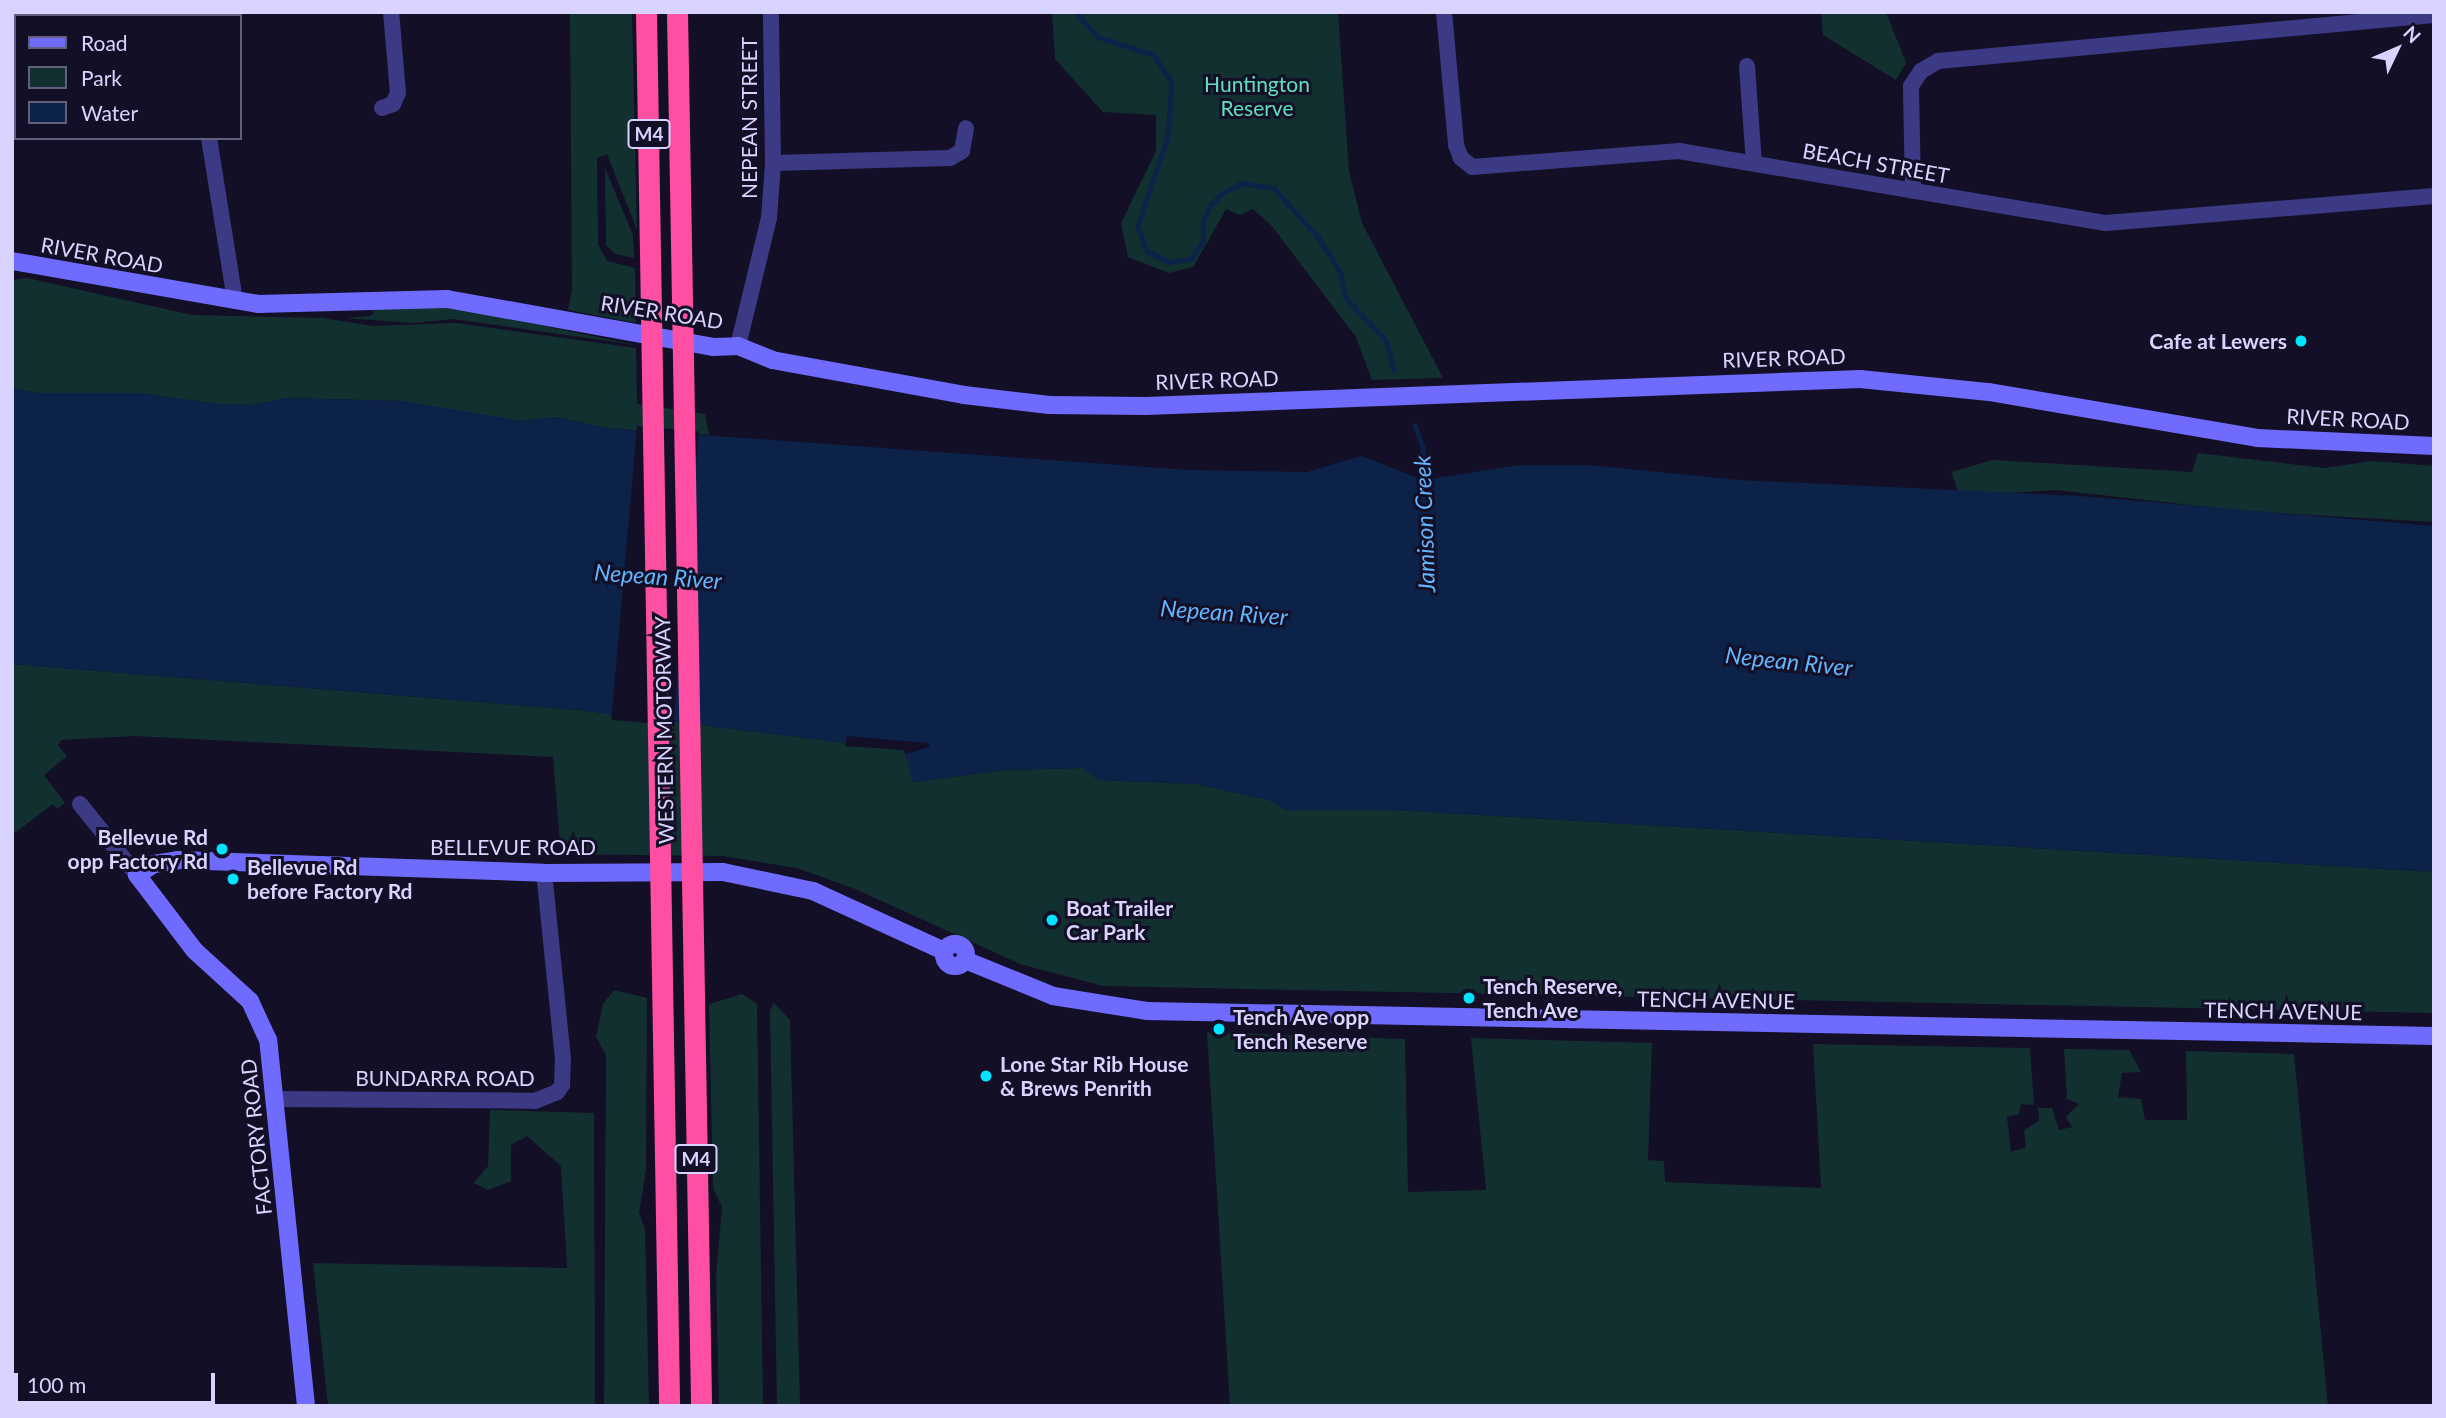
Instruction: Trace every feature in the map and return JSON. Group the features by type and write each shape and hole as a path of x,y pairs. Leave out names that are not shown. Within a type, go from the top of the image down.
{"highway":[{"name":"WESTERN MOTORWAY","path":"646,12 669,1406"},
{"name":"WESTERN MOTORWAY","path":"677,12 679,256 701,1406"}],"street":[{"path":"210,14 230,12"},
{"path":"382,108 393,104 398,93 391,12"},
{"name":"NEPEAN STREET","path":"738,346 769,218 773,163 771,12"},
{"name":"BEACH STREET","path":"1444,12 1456,145 1468,165 1679,151 2106,223 2434,196"},
{"path":"1913,191 1911,86 1921,71 1938,61 2434,15"},
{"path":"1747,66 1754,163"},
{"path":"773,163 943,159 962,151 966,128"},
{"path":"209,140 235,301"},
{"name":"RIVER ROAD","path":"12,261 235,301 447,299 713,347 738,346 779,361 964,395 1049,405 1146,406 1860,379 1989,392 2257,438 2434,446"},
{"name":"FACTORY ROAD","path":"80,804 195,951 254,1008 268,1040 278,1099 306,1406"},
{"name":"BELLEVUE ROAD","path":"137,875 154,864 178,860 544,873 641,869 723,872 793,885 944,951"},
{"name":"BUNDARRA ROAD","path":"278,1099 535,1101 557,1092 562,1085 563,1059 544,873"},
{"name":"TENCH AVENUE","path":"944,951 952,943 959,944 965,960 1053,996 1148,1010 2434,1036"}],"green space":[{"path":"570,12 632,12 637,230 607,154 597,158 598,244 607,261 635,268 636,323 568,310 572,290"},
{"name":"Huntington Reserve","path":"1052,12 1338,12 1349,171 1362,223 1443,378 1372,380 1356,337 1271,225 1253,209 1239,215 1226,209 1193,267 1169,273 1128,257 1121,223 1156,151 1156,115 1103,112 1055,59"},
{"path":"1821,12 1886,12 1906,63 1896,80 1823,35"},
{"path":"605,168 633,235 634,258 615,254 606,245"},
{"path":"27,278 192,315 322,318 374,326 456,323 636,348 637,404 705,414 709,435 605,428 557,417 522,421 401,401 286,398 255,405 219,404 137,393 39,393 12,388 12,280"},
{"path":"458,308 636,345 453,319 413,323 345,318 371,316 374,312 368,309"},
{"path":"2198,453 2324,468 2373,461 2434,466 2434,522 2244,511 2056,490 1960,496 1951,472 1993,460 2192,472"},
{"path":"12,664 578,710 904,750 914,782 1005,770 1082,768 1099,780 1196,784 1269,800 1286,810 1396,810 2434,872 2434,1013 1103,986 1020,964 855,889 797,868 722,856 561,854 553,757 133,736 61,740 58,745 67,756 44,775 65,803 57,809 53,804 12,835"},
{"path":"614,990 647,998 646,1170 639,1213 645,1229 649,1406 604,1406 606,1055 596,1037 603,1004"},
{"path":"742,994 757,1004 763,1406 719,1406 716,1276 722,1207 713,1188 709,1004"},
{"path":"774,1003 790,1020 800,1406 777,1406 770,1011"},
{"path":"1207,1032 1405,1039 1408,1192 1486,1190 1471,1038 1652,1043 1648,1160 1664,1161 1665,1182 1821,1188 1813,1044 2030,1048 2034,1105 2021,1104 2019,1114 2007,1117 2011,1152 2026,1147 2024,1130 2039,1121 2038,1108 2052,1108 2059,1130 2072,1127 2066,1117 2079,1104 2067,1099 2064,1049 2129,1050 2141,1072 2122,1073 2118,1097 2141,1099 2145,1120 2187,1120 2186,1051 2294,1054 2328,1406 1230,1406"},
{"path":"490,1110 594,1113 595,1406 328,1406 313,1263 567,1268 561,1166 527,1136 511,1145 511,1181 488,1190 474,1183 488,1166"}],"water":[{"name":"Nepean River","path":"12,388 39,393 137,393 219,404 255,405 286,398 401,401 522,421 557,417 605,428 1189,470 1307,472 1362,456 1423,480 1520,465 1588,465 1739,480 2080,496 2434,526 2434,872 1396,810 1286,810 1269,800 1196,784 1099,780 1082,768 1005,770 913,782 904,750 578,710 12,664"}],"pier":[{"path":"637,426 699,431 673,725 611,720"},
{"path":"847,736 928,743 930,747 905,754 904,750 845,746"}],"waterway":[{"name":"Jamison Creek","path":"1076,12 1098,37 1154,55 1172,83 1168,137 1138,226 1147,251 1169,262 1190,259 1203,242 1203,221 1210,206 1221,194 1242,183 1274,188 1319,238 1341,273 1346,298 1386,340 1394,370"},
{"name":"Jamison Creek","path":"1415,425 1423,447 1423,485"}],"place":[{"name":"Cafe at Lewers","path":"2301,341"},
{"name":"Bellevue Rd opp Factory Rd","path":"222,849"},
{"name":"Bellevue Rd before Factory Rd","path":"233,879"},
{"name":"Boat Trailer Car Park","path":"1052,920"},
{"name":"Tench Reserve, Tench Ave","path":"1469,998"},
{"name":"Tench Ave opp Tench Reserve","path":"1219,1029"},
{"name":"Lone Star Rib House & Brews Penrith","path":"986,1076"}]}
